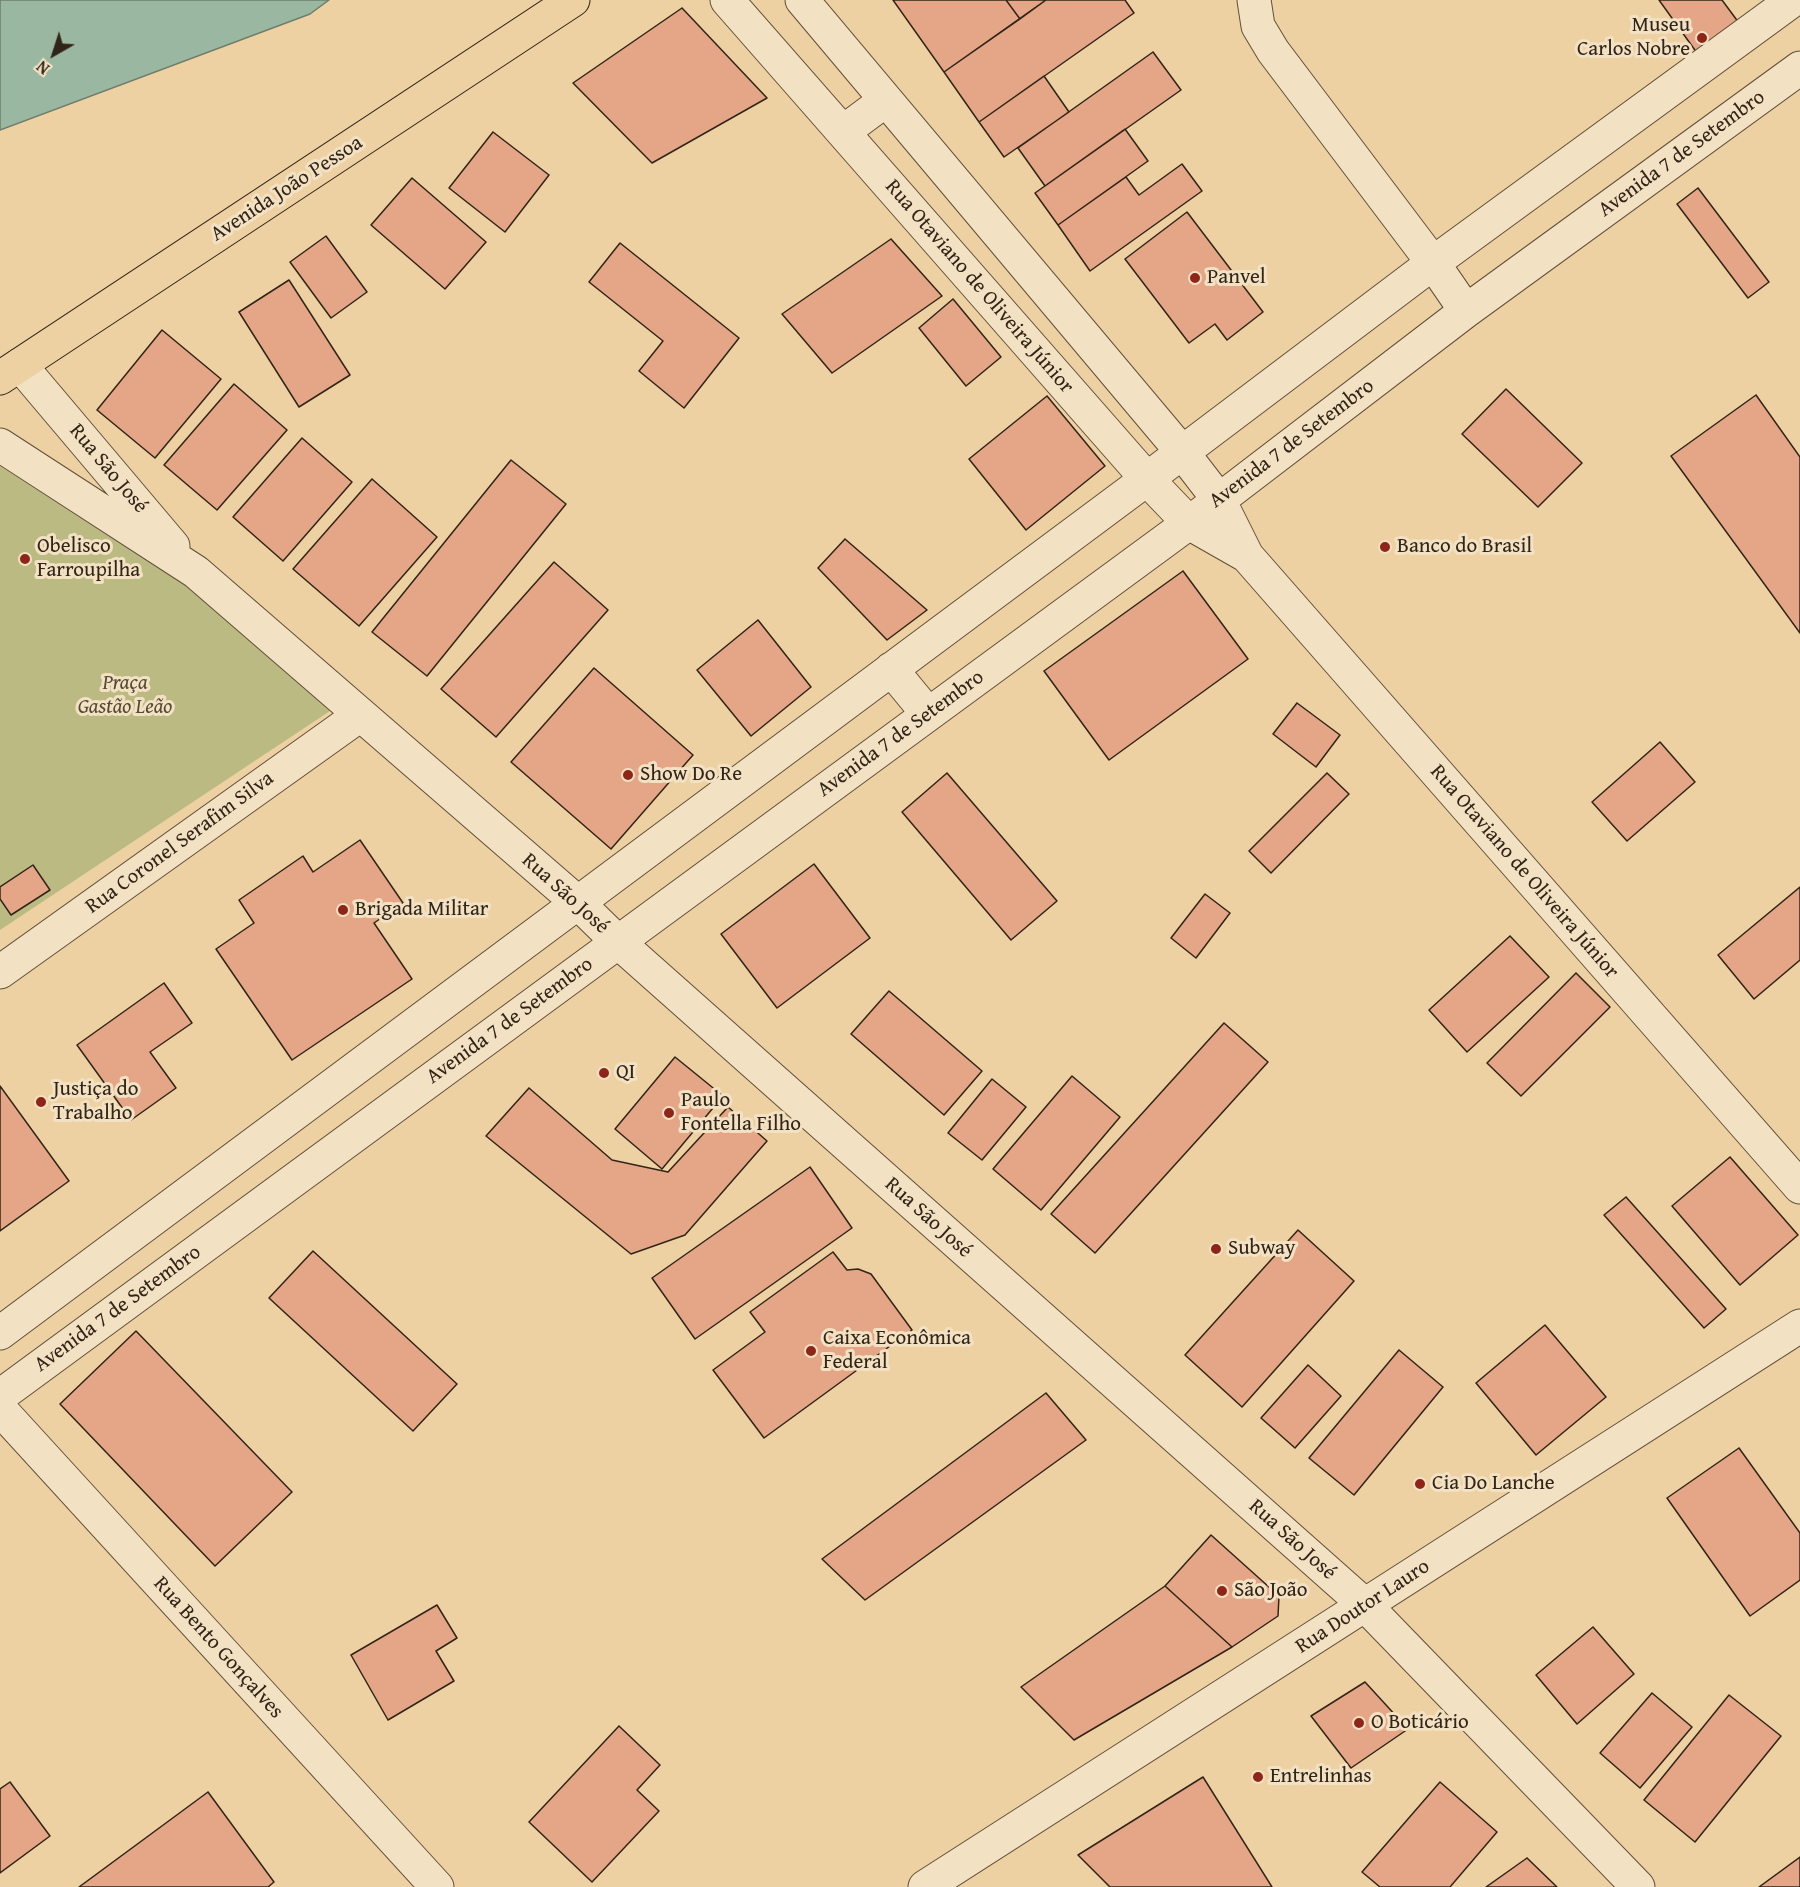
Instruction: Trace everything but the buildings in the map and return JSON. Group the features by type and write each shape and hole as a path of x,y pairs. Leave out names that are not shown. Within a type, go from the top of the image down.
{"main road":[{"name":"Avenida João Pessoa","path":"10,371 573,0"}],"street":[{"name":"Rua Otaviano de Oliveira Júnior","path":"727,0 1147,478 1190,522 1247,556"},
{"name":"Rua Otaviano de Oliveira Júnior","path":"802,0 1182,452 1220,500 1247,556 1800,1187"},
{"path":"1254,0 1258,26 1274,51 1434,263 1466,311"},
{"path":"0,1333 1434,263 1793,0"},
{"name":"Avenida 7 de Setembro","path":"0,1396 1220,500 1466,311 1800,68"},
{"path":"843,132 886,100"},
{"path":"984,292 1021,261"},
{"name":"Rua São José","path":"10,371 196,572 577,902 618,942 1365,1605 1638,1887"},
{"name":"Rua São José","path":"0,445 196,572"},
{"path":"891,669 928,714"},
{"name":"Rua Coronel Serafim Silva","path":"0,972 360,715"},
{"name":"Rua Doutor Lauro","path":"925,1887 1800,1326"},
{"name":"Rua Bento Gonçalves","path":"0,1409 437,1887"}],"green space":[{"name":"Praça Gastão Leão","path":"0,464 177,577 336,707 0,930"}],"shaded area":[{"path":"0,0 329,0 310,14 0,130"}],"place":[{"name":"Museu Carlos Nobre","path":"1702,38"},
{"name":"Panvel","path":"1195,278"},
{"name":"Banco do Brasil","path":"1385,547"},
{"name":"Obelisco Farroupilha","path":"25,559"},
{"name":"Show Do Re","path":"628,775"},
{"name":"Brigada Militar","path":"343,910"},
{"name":"QI","path":"604,1073"},
{"name":"Justiça do Trabalho","path":"41,1102"},
{"name":"Paulo Fontella Filho","path":"669,1113"},
{"name":"Subway","path":"1216,1249"},
{"name":"Caixa Econômica Federal","path":"811,1351"},
{"name":"Cia Do Lanche","path":"1420,1484"},
{"name":"São João","path":"1222,1591"},
{"name":"O Boticário","path":"1359,1723"},
{"name":"Entrelinhas","path":"1258,1777"}]}
